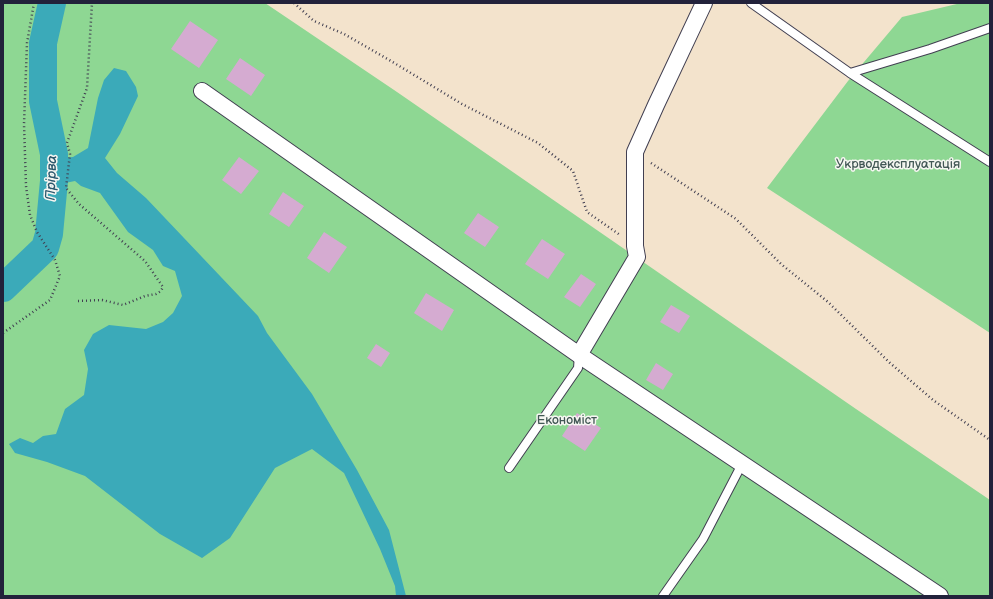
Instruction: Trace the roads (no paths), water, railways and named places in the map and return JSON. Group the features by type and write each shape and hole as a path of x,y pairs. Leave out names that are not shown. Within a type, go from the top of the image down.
{"street":[{"path":"579,355 637,257 635,246 636,152 656,105 704,3"},
{"path":"202,91 579,355 933,594"}],"lane":[{"path":"751,3 850,73 990,162"},
{"path":"850,73 930,49 990,28"},
{"path":"509,468 578,368 579,355"},
{"path":"663,596 703,539 742,464"}],"water":[{"path":"114,68 126,71 136,87 138,96 120,134 105,158 117,173 146,198 258,316 267,333 312,394 357,470 389,530 406,596 396,596 395,586 380,549 344,473 312,449 275,468 230,538 202,558 160,534 85,476 47,462 15,453 9,444 20,438 33,443 43,436 56,434 65,409 84,395 88,369 84,350 93,334 109,325 146,329 163,322 173,313 182,296 175,271 163,266 153,250 128,232 100,193 81,186 75,181 60,184 54,181 54,154 62,158 73,157 88,148 98,98 104,80"}],"waterway":[{"name":"Прірва","path":"3,288 45,248 49,234 54,181 54,154 43,101 43,43 52,3"}],"park label":[{"name":"Укрводексплуатація","path":"898,165"},
{"name":"Економіст","path":"567,421"}]}
